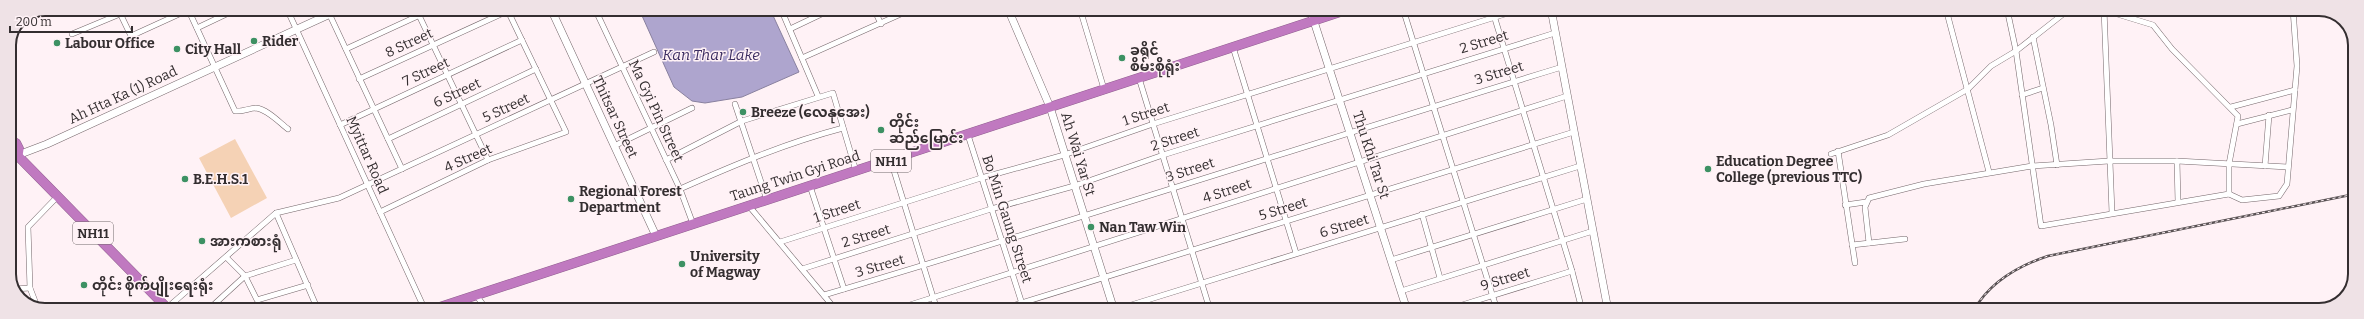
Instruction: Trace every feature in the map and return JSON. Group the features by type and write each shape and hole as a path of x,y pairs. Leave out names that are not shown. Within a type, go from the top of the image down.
{"highway":[{"name":"Taung Twin Gyi Road","path":"453,303 766,200 891,161 1104,89 1328,16"},
{"name":"NH11","path":"16,151 57,197 162,303"}],"street":[{"path":"72,34 109,16"},
{"path":"121,16 130,36 173,16"},
{"path":"191,16 235,111 243,112 255,108 262,110 288,129"},
{"path":"197,28 224,16"},
{"name":"Myittar Road","path":"290,16 422,303"},
{"name":"Ah Hta Ka (1) Road","path":"16,148 47,144 297,30 321,16"},
{"path":"330,16 402,169"},
{"path":"346,49 417,16"},
{"path":"419,16 488,160"},
{"name":"8 Street","path":"359,79 496,16"},
{"path":"512,16 551,101"},
{"name":"Thitsar Street","path":"554,16 656,236"},
{"name":"Ma Gyi Pin Street","path":"598,16 680,189 693,224"},
{"path":"785,16 818,96"},
{"path":"790,28 817,16"},
{"path":"877,16 881,24"},
{"path":"802,58 898,16"},
{"name":"Ah Wai Yar St","path":"1011,16 1050,107 1064,155 1113,303"},
{"path":"1082,16 1104,89"},
{"name":"Thu Khi Tar St","path":"1313,16 1405,303"},
{"path":"1405,16 1495,303"},
{"name":"1 Street","path":"780,242 981,178 1064,155 1153,124 1247,94 1500,16"},
{"path":"1552,16 1607,303"},
{"path":"1948,16 1989,172"},
{"path":"2008,16 2016,51 2041,226 2229,194 2242,200 2279,196 2288,184 2297,43 2295,16"},
{"path":"1831,154 1888,135 1968,89 1991,66 2016,51 2060,16"},
{"path":"2104,16 2112,213"},
{"path":"2124,16 2153,25 2172,49 2231,107 2244,122"},
{"path":"1494,18 1572,271 1580,303"},
{"name":"2 Street","path":"802,269 991,209 1074,186 1163,155 1555,32"},
{"path":"2033,37 2057,165"},
{"name":"7 Street","path":"340,125 522,40"},
{"path":"1232,47 1296,253"},
{"name":"5 Street","path":"276,214 339,198 586,85 654,52"},
{"name":"3 Street","path":"824,295 1084,217 1267,158 1562,67"},
{"name":"6 Street","path":"388,139 536,69"},
{"path":"1139,78 1208,303"},
{"path":"2022,96 2043,88"},
{"path":"2231,107 2295,90"},
{"path":"666,160 742,121 818,96 833,93 856,171"},
{"name":"4 Street","path":"915,303 1567,96"},
{"name":"4 Street","path":"380,212 488,160 565,134 566,131 551,101"},
{"path":"735,104 742,121 766,200"},
{"path":"614,146 692,108"},
{"path":"2237,124 2292,110"},
{"path":"2265,166 2270,115"},
{"path":"2229,194 2229,164 2238,116"},
{"path":"680,189 753,156 809,137 843,128"},
{"name":"5 Street","path":"1022,303 1453,168 1574,132"},
{"name":"Bo Min Gaung Street","path":"968,135 1022,303"},
{"path":"1838,151 1855,263"},
{"path":"891,161 935,303"},
{"path":"1845,205 1866,202 1869,198 1877,195 1989,172 2032,166 2109,161 2177,161 2288,167"},
{"path":"2177,161 2178,202"},
{"name":"6 Street","path":"1137,303 1580,166"},
{"path":"810,186 844,289"},
{"path":"35,301 30,288 28,227 57,197"},
{"path":"1391,260 1587,199"},
{"path":"1866,202 1869,243"},
{"path":"749,206 830,303"},
{"path":"175,303 276,214 315,303"},
{"path":"1422,214 1440,278"},
{"path":"1401,291 1593,231"},
{"path":"1852,246 1905,239"},
{"path":"226,257 245,276 257,300 308,286"},
{"path":"216,303 245,276 296,260"},
{"name":"9 Street","path":"1468,303 1572,271"},
{"path":"20,289 30,288"},
{"path":"476,295 482,303"}],"shaded area":[{"path":"235,139 267,198 231,218 199,158"}],"water":[{"name":"Kan Thar Lake","path":"642,16 773,16 799,72 742,97 705,103 692,101 674,87"}],"railway":[{"path":"1979,303 1988,291 2006,276 2026,265 2048,256 2348,195"}],"place":[{"name":"Rider","path":"254,41"},
{"name":"Labour Office","path":"57,43"},
{"name":"City Hall","path":"177,49"},
{"name":"ခရိုင် စိမ်းစိုရုံး","path":"1122,58"},
{"name":"Breeze (လေနုအေး)","path":"743,112"},
{"name":"တိုင်း ဆည်မြောင်း","path":"881,130"},
{"name":"Education Degree College (previous TTC)","path":"1708,169"},
{"name":"B.E.H.S.1","path":"185,179"},
{"name":"Regional Forest Department","path":"571,199"},
{"name":"Nan Taw Win","path":"1091,227"},
{"name":"အားကစားရုံ","path":"202,241"},
{"name":"University of Magway","path":"682,264"},
{"name":"တိုင်း စိုက်ပျိုးရေးရုံး","path":"84,285"}]}
